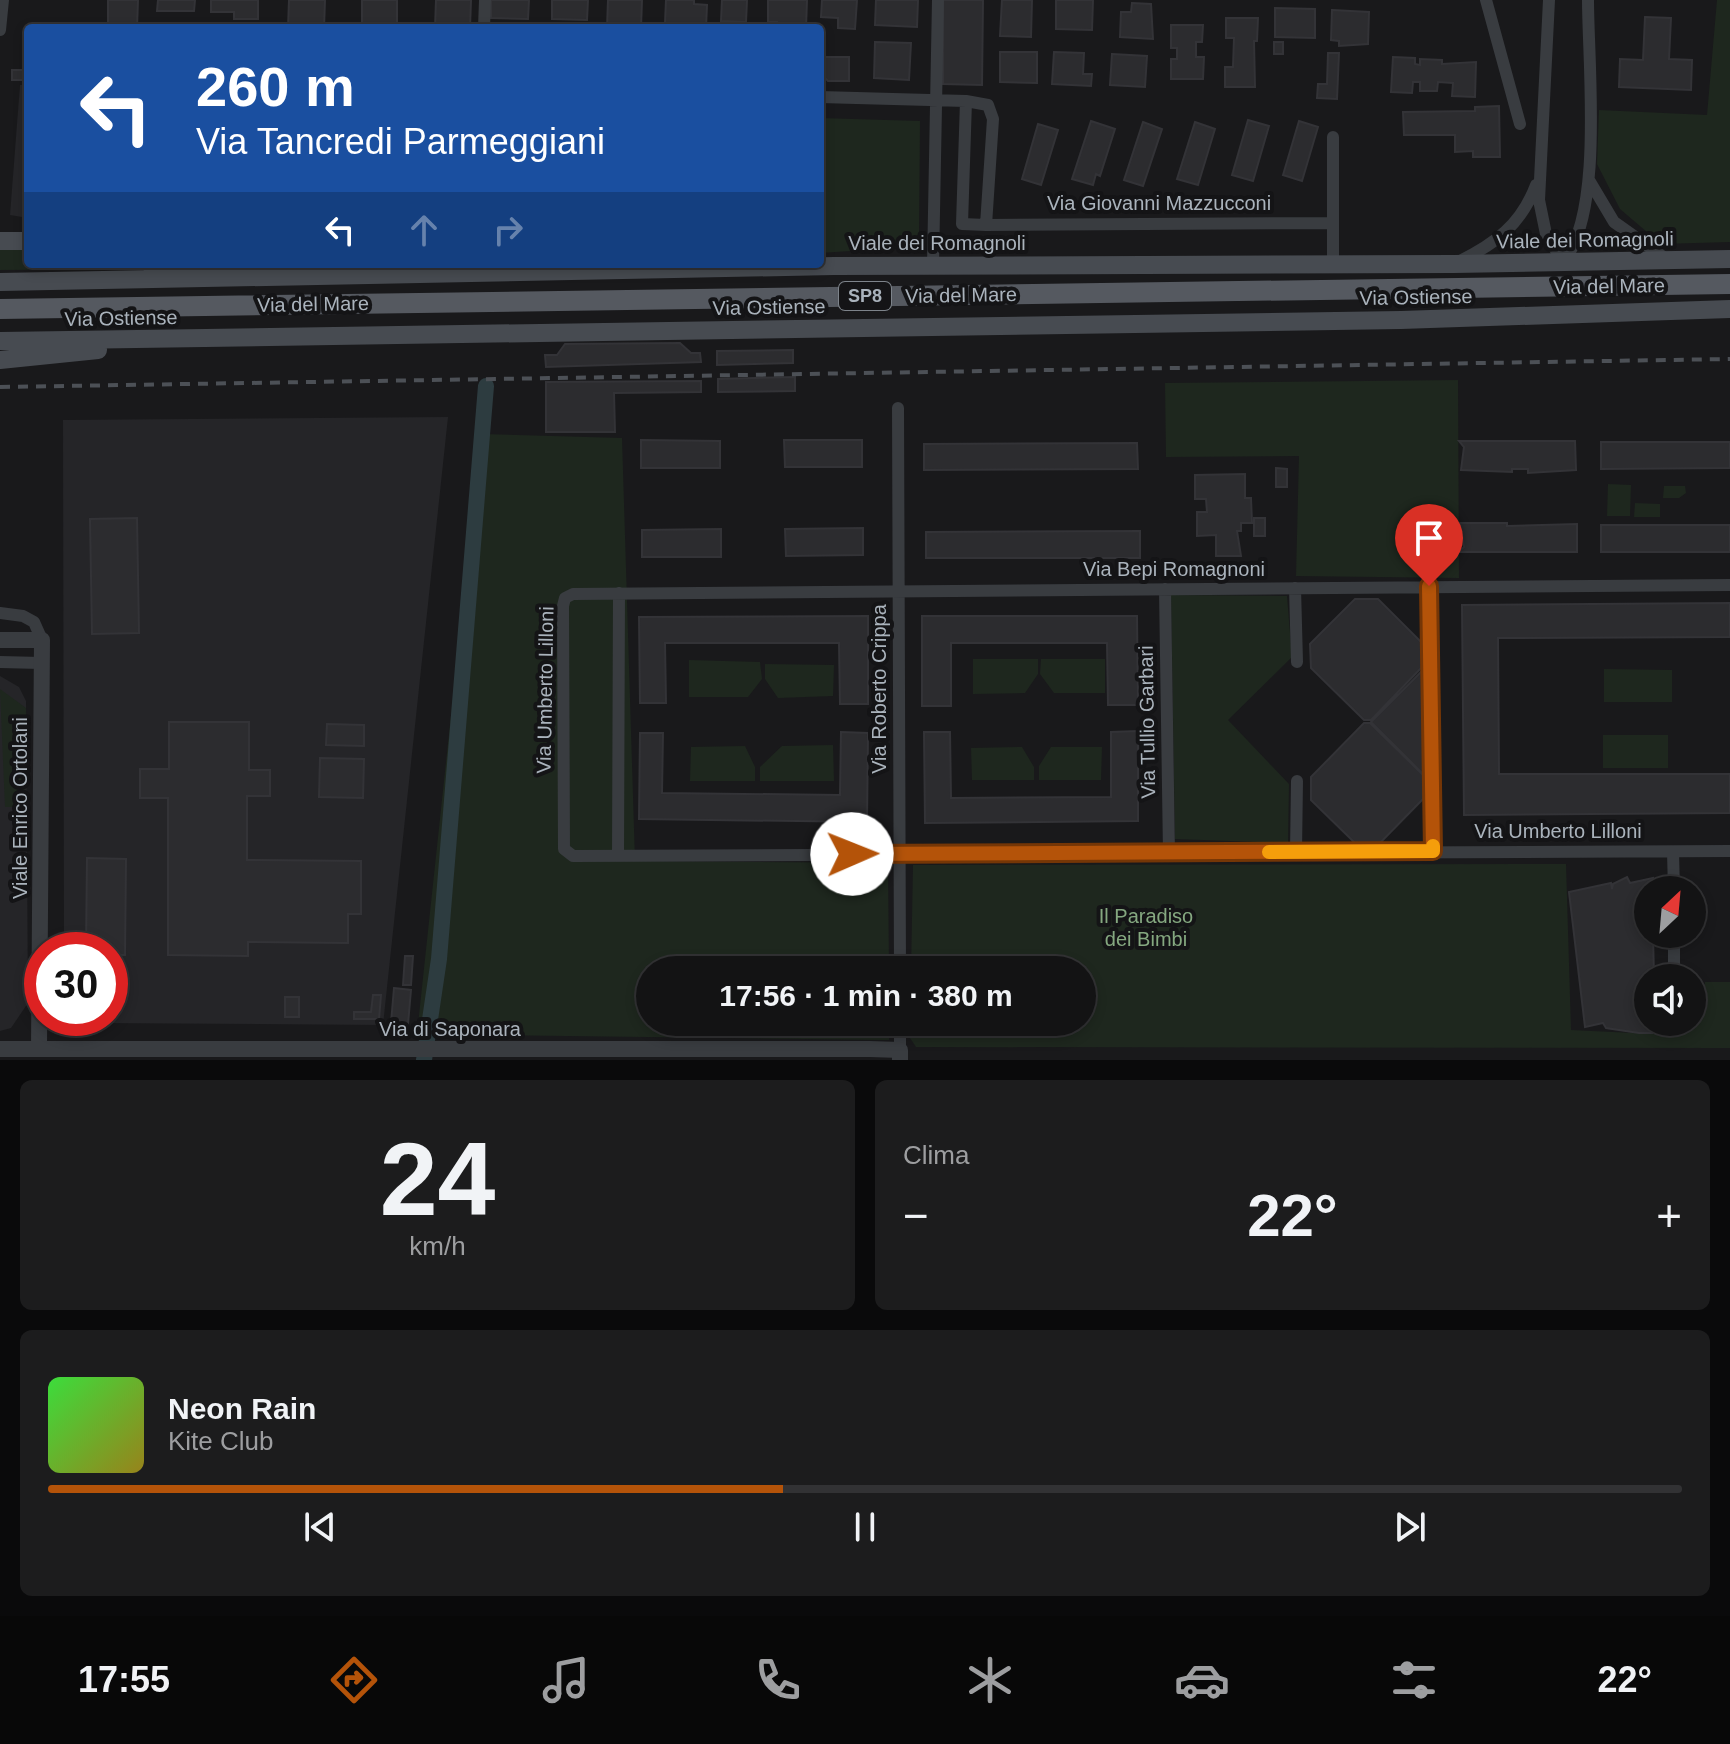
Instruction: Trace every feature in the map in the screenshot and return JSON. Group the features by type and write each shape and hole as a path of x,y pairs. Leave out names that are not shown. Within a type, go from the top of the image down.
{"main road":[{"path":"0,241 24,241"},
{"name":"Viale dei Romagnoli","path":"824,266 1454,264 1730,259"},
{"path":"166,268 210,279"},
{"name":"Viale dei Romagnoli","path":"0,282 590,268"},
{"name":"Via del Mare","path":"0,309 1730,284"},
{"name":"Via Ostiense","path":"0,341 1401,320 1730,309"},
{"path":"0,360 184,339"}],"street":[{"path":"0,30 3,0"},
{"path":"484,24 485,0"},
{"path":"933,265 938,0"},
{"path":"1486,0 1520,124"},
{"path":"1549,0 1539,179 1544,227 1563,262"},
{"path":"1563,262 1579,231 1589,179 1588,0"},
{"path":"824,97 966,101 988,105 993,115 986,225 962,224 966,101"},
{"path":"1333,137 1333,264"},
{"path":"1454,264 1494,243 1510,230 1524,214 1539,179"},
{"path":"1589,179 1614,222 1669,260"},
{"name":"Via Giovanni Mazzucconi","path":"986,225 1333,223"},
{"name":"Via Roberto Crippa","path":"898,408 900,956"},
{"name":"Via Bepi Romagnoni","path":"619,593 1730,585"},
{"path":"1429,586 1433,851"},
{"path":"1295,588 1297,662"},
{"name":"Via Tullio Garbari","path":"1165,589 1169,854"},
{"path":"618,856 619,593"},
{"name":"Via Umberto Lilloni","path":"619,593 573,594 565,598 563,606 564,849 573,856 1730,851"},
{"path":"0,613 28,618 38,625 42,640 0,640"},
{"name":"Viale Enrico Ortolani","path":"39,1048 42,640"},
{"path":"0,662 41,663"},
{"path":"1296,852 1297,781"},
{"path":"1673,852 1674,876"},
{"name":"Via di Saponara","path":"0,1049 456,1049 900,1055"}],"shaded area":[{"path":"20,85 24,85 24,217 10,215"},
{"path":"448,417 383,1025 128,1023 128,932 64,932 63,420"},
{"path":"0,676 19,687 26,701 28,932 24,932 24,1009 11,1028 0,1031"}],"green space":[{"path":"1717,0 1730,0 1730,242 1661,244 1620,209 1597,164 1599,110 1707,115"},
{"path":"824,118 920,121 919,233 911,247 824,253"},
{"path":"0,247 24,247 24,268 147,269 0,270"},
{"path":"1458,380 1459,578 1296,576 1299,456 1166,457 1165,383"},
{"path":"481,434 622,438 635,861 888,863 889,956 636,956 636,1036 889,1036 889,1040 417,1034"},
{"path":"1608,484 1631,485 1630,516 1607,516"},
{"path":"1664,486 1685,486 1686,493 1679,498 1663,498"},
{"path":"1635,503 1660,504 1660,517 1634,517"},
{"path":"1171,595 1287,596 1292,657 1228,720 1289,784 1288,843 1175,839"},
{"path":"973,659 1038,659 1038,674 1025,693 973,694"},
{"path":"1041,659 1105,659 1105,693 1054,693 1040,674"},
{"path":"689,660 760,662 762,679 748,697 689,697"},
{"path":"765,664 834,665 833,696 778,698 765,679"},
{"path":"1604,669 1672,670 1672,702 1604,702"},
{"path":"0,689 26,708 25,807 5,807"},
{"path":"1603,735 1668,735 1668,768 1603,768"},
{"path":"833,745 834,781 760,781 760,767 782,746"},
{"path":"745,746 755,767 755,781 690,781 691,747"},
{"path":"1022,747 1034,767 1034,780 972,780 971,748"},
{"path":"1051,747 1102,747 1101,780 1039,780 1039,766"},
{"name":"Il Paradiso dei Bimbi","path":"1566,864 1571,1030 1634,1033 1634,1036 1706,1036 1706,982 1730,982 1730,1048 916,1047 910,1036 1096,1036 1096,956 911,956 913,865"}],"building":[{"path":"108,0 138,0 137,24 108,24"},
{"path":"158,0 195,0 194,11 157,11"},
{"path":"211,0 258,0 258,19 234,19 234,12 211,12"},
{"path":"289,0 325,0 324,24 288,24"},
{"path":"362,0 397,0 397,24 362,24"},
{"path":"436,0 471,0 470,24 435,24"},
{"path":"491,0 529,0 528,19 491,18"},
{"path":"552,0 588,0 587,20 552,19"},
{"path":"608,0 642,0 641,24 607,24"},
{"path":"666,0 694,0 694,4 707,5 706,24 665,23"},
{"path":"722,0 747,0 746,22 721,21"},
{"path":"768,0 807,0 806,24 768,22"},
{"path":"822,0 857,0 855,29 838,28 838,18 821,17"},
{"path":"876,0 918,0 917,27 875,25"},
{"path":"943,0 983,0 982,85 943,84"},
{"path":"1002,0 1032,0 1031,37 1000,36"},
{"path":"1056,0 1093,0 1092,30 1056,29"},
{"path":"1132,3 1151,4 1153,39 1120,37 1121,12 1131,12"},
{"path":"1275,8 1315,9 1315,38 1275,37"},
{"path":"1332,10 1369,12 1368,44 1339,46 1339,41 1331,40"},
{"path":"1645,17 1671,18 1669,59 1692,60 1691,90 1619,87 1620,59 1643,60"},
{"path":"1226,18 1258,18 1257,41 1254,41 1255,87 1225,87 1225,67 1233,67 1234,38 1226,38"},
{"path":"1171,25 1203,25 1202,42 1196,42 1196,57 1204,57 1203,79 1171,79 1171,59 1177,59 1177,48 1171,48"},
{"path":"875,42 911,43 909,80 874,78"},
{"path":"1274,42 1283,42 1283,54 1274,54"},
{"path":"1000,52 1037,52 1037,83 1000,82"},
{"path":"1054,52 1084,53 1083,74 1092,74 1091,86 1052,84"},
{"path":"1328,53 1339,53 1337,99 1317,98 1318,84 1327,84"},
{"path":"1112,54 1147,56 1145,87 1110,85"},
{"path":"824,57 849,57 849,81 828,81 824,77"},
{"path":"1393,57 1415,58 1415,64 1420,65 1420,59 1442,60 1442,64 1476,62 1475,97 1452,96 1453,83 1438,82 1437,91 1420,91 1420,82 1413,82 1412,93 1391,92"},
{"path":"12,70 24,70 24,80 12,80"},
{"path":"1499,106 1500,157 1473,157 1473,151 1455,152 1455,135 1404,135 1403,112 1475,111 1475,107"},
{"path":"1248,120 1269,126 1253,181 1232,175"},
{"path":"1091,121 1115,129 1100,176 1096,174 1093,185 1072,179"},
{"path":"1299,121 1318,127 1302,181 1283,175"},
{"path":"1143,122 1162,129 1143,186 1124,180"},
{"path":"1195,122 1215,129 1198,185 1177,179"},
{"path":"1038,124 1058,130 1041,185 1022,179"},
{"path":"680,343 691,353 700,353 701,362 546,367 545,355 557,355 565,344"},
{"path":"793,350 793,363 717,365 717,351"},
{"path":"795,377 795,391 718,392 718,379"},
{"path":"701,381 701,392 614,393 615,432 546,432 546,382"},
{"path":"641,440 720,441 720,468 641,468"},
{"path":"784,440 862,440 862,467 785,467"},
{"path":"1459,441 1575,441 1576,470 1528,473 1528,469 1512,469 1512,472 1461,470 1464,447"},
{"path":"1601,442 1730,442 1730,468 1601,469"},
{"path":"1137,443 1138,469 924,470 924,444"},
{"path":"1276,468 1287,469 1287,487 1276,487"},
{"path":"1245,474 1245,498 1251,498 1252,523 1241,523 1241,531 1237,531 1241,556 1216,556 1216,535 1197,536 1197,512 1207,512 1206,499 1195,499 1195,475"},
{"path":"137,518 139,633 92,634 90,519"},
{"path":"1254,518 1265,518 1265,536 1254,536"},
{"path":"1460,523 1507,523 1507,526 1577,524 1577,552 1458,552 1464,547"},
{"path":"1601,525 1730,525 1730,552 1601,552"},
{"path":"863,528 863,555 786,556 785,529"},
{"path":"721,529 721,557 642,557 642,530"},
{"path":"1140,531 1140,558 926,558 926,532"},
{"path":"1355,599 1378,599 1423,644 1423,666 1371,720 1364,720 1311,668 1310,644"},
{"path":"1730,603 1730,637 1498,638 1499,774 1730,774 1730,813 1464,815 1462,605"},
{"path":"868,616 868,704 840,704 839,643 665,643 666,703 640,703 639,617"},
{"path":"922,616 1137,616 1138,705 1108,705 1107,643 951,643 951,706 922,706"},
{"path":"1424,669 1423,774 1371,722"},
{"path":"169,722 249,722 249,770 270,770 270,796 247,796 247,860 361,861 361,914 348,914 348,943 248,942 248,956 168,955 168,798 140,798 140,769 169,769"},
{"path":"1364,723 1370,723 1423,775 1423,799 1378,845 1357,845 1311,800 1311,777"},
{"path":"327,724 364,725 364,746 326,745"},
{"path":"1138,731 1138,821 925,823 924,732 950,732 951,798 1111,797 1111,732"},
{"path":"841,732 868,733 867,822 639,819 640,733 663,733 662,793 840,795"},
{"path":"320,758 364,759 363,798 319,797"},
{"path":"87,858 126,859 125,932 86,932"},
{"path":"1627,877 1630,883 1634,882 1634,948 1653,948 1654,964 1634,964 1634,1032 1606,1028 1603,1023 1585,1027 1569,892 1611,883 1612,889 1613,884"},
{"path":"405,956 413,956 411,985 403,985"},
{"path":"394,988 411,990 408,1024 391,1023"},
{"path":"373,995 381,995 379,1019 354,1019 354,1012 371,1012"},
{"path":"285,997 299,997 299,1017 285,1017"}],"waterway":[{"path":"424,1060 439,959 486,386"}],"railway":[{"path":"0,387 1730,359"}],"slow traffic":[{"path":"1269,852 1433,851 1433,846"}],"route":[{"path":"852,854 1433,851 1429,586"}]}
